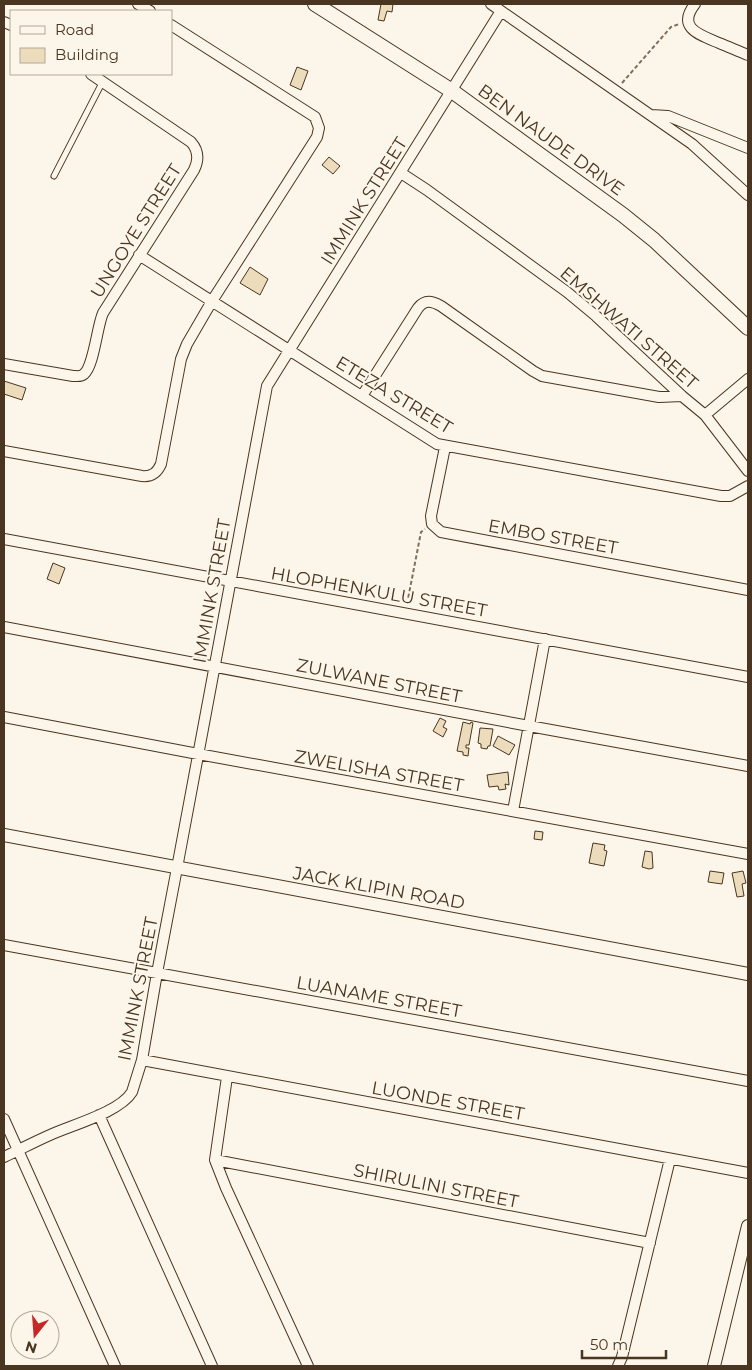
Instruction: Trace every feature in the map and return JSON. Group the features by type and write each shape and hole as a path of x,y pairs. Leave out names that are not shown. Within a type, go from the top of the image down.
{"main road":[{"name":"BEN NAUDE DRIVE","path":"314,4 452,91 623,215 654,240 748,328"}],"street":[{"path":"138,4 150,9"},
{"path":"491,4 692,144 748,196"},
{"path":"693,7 688,20 696,33 748,55"},
{"name":"IMMINK STREET","path":"4,1157 120,1104 130,1096 134,1088 142,1060 266,389 269,381 501,11"},
{"path":"4,451 147,477 155,474 161,464 183,355 187,344 212,301 318,134 314,117 172,26"},
{"name":"UNGOYE STREET","path":"4,364 73,376 84,374 90,364 101,318 194,170 197,162 197,152 188,140 105,77"},
{"path":"650,115 668,116 748,148"},
{"name":"EMSHWATI STREET","path":"401,173 567,292 596,316 705,415 748,471"},
{"name":"ETEZA STREET","path":"139,255 435,443 445,447 721,496 730,496 748,486"},
{"path":"362,396 418,308 424,302 429,302 441,306 542,376 659,397 682,396"},
{"path":"705,415 748,380"},
{"path":"432,524 431,513 445,447"},
{"name":"EMBO STREET","path":"432,524 447,534 748,590"},
{"name":"HLOPHENKULU STREET","path":"4,539 748,677"},
{"name":"ZULWANE STREET","path":"4,627 748,766"},
{"path":"513,811 545,639"},
{"name":"ZWELISHA STREET","path":"4,717 748,854"},
{"name":"JACK KLIPIN ROAD","path":"4,835 748,974"},
{"name":"LUANAME STREET","path":"4,945 748,1081"},
{"name":"LUONDE STREET","path":"142,1060 748,1173"},
{"path":"227,1077 216,1160 226,1188 308,1366"},
{"path":"99,1115 212,1366"},
{"path":"4,1118 116,1366"},
{"path":"618,1366 622,1357 670,1159"},
{"name":"SHIRULINI STREET","path":"216,1160 650,1243"},
{"path":"714,1366 748,1226"}],"lane":[{"path":"54,176 105,77"}],"path":[{"path":"616,91 671,27 688,20"},
{"path":"405,613 421,532 432,524"}],"building":[{"path":"381,4 393,4 392,12 387,11 384,21 378,20"},
{"path":"297,67 308,71 301,90 290,85"},
{"path":"329,157 340,166 333,174 322,165"},
{"path":"250,267 268,279 260,295 240,283"},
{"path":"4,381 26,388 22,400 4,394"},
{"path":"53,563 65,568 59,584 47,579"},
{"path":"440,718 446,721 443,727 447,729 443,737 433,731"},
{"path":"463,722 473,723 469,745 466,745 466,748 469,748 468,756 463,755 463,752 457,751"},
{"path":"480,728 493,729 490,746 487,749 481,748 481,744 478,743"},
{"path":"498,736 515,745 509,755 493,746"},
{"path":"508,772 509,785 505,784 506,789 499,790 498,786 489,787 487,775"},
{"path":"535,831 543,832 542,840 534,839"},
{"path":"593,843 605,845 604,850 607,851 604,866 589,863"},
{"path":"645,851 652,852 653,868 642,867"},
{"path":"710,871 724,873 722,884 708,882"},
{"path":"743,871 746,883 742,884 744,896 737,897 732,873"}]}
